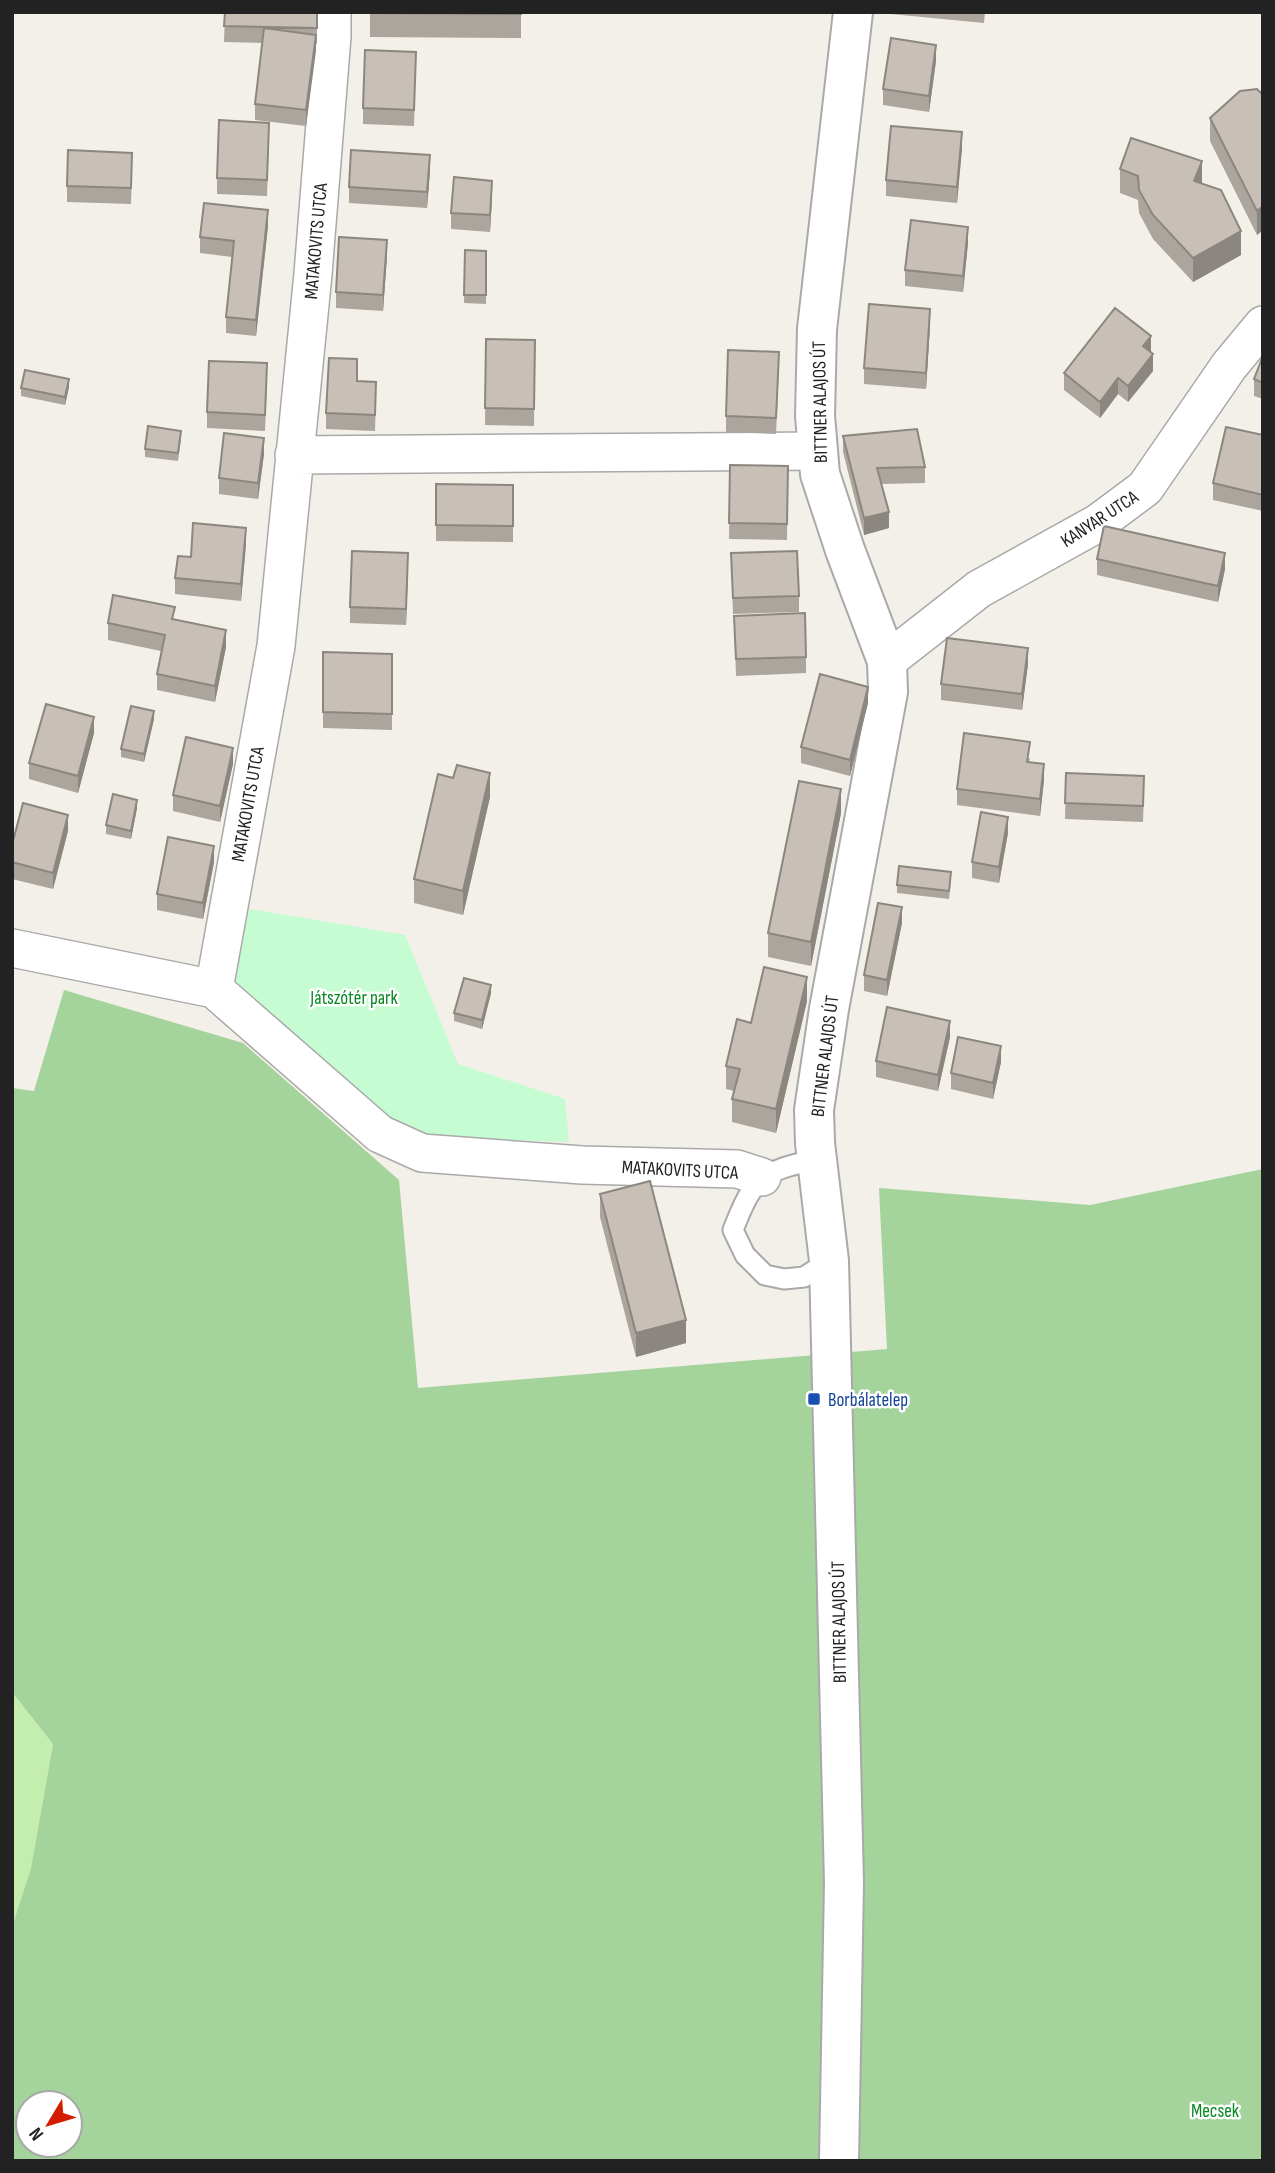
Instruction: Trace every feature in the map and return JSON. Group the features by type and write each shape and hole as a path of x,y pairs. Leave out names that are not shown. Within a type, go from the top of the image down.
{"street":[{"name":"MATAKOVITS UTCA","path":"332,12 315,247 276,646 214,989 380,1134 422,1153 582,1165 737,1169 762,1177"},
{"name":"BITTNER ALAJOS ÚT","path":"839,2161 844,1884 829,1261 814,1110 829,1009 888,692 887,661 820,474 815,416 817,329 853,12"},
{"name":"KANYAR UTCA","path":"887,661 979,589 1098,523 1145,488 1229,366 1263,326"},
{"path":"294,455 818,451"},
{"path":"12,948 214,989"}],"lane":[{"path":"817,1159 791,1165 762,1177 746,1197 733,1230 744,1255 765,1275 784,1279 804,1277 829,1261"}],"green space":[{"name":"Játszótér park","path":"249,909 405,935 458,1064 565,1099 569,1142 414,1136 233,988"},
{"name":"Mecsek","path":"64,990 243,1043 399,1180 418,1388 887,1349 879,1188 1090,1205 1263,1169 1263,2161 12,2161 12,1927 31,1868 53,1744 12,1692 12,1088 34,1091"},
{"path":"12,1692 53,1744 31,1868 12,1927"}],"building":[{"path":"225,12 317,12 317,28 224,26"},
{"path":"521,12 521,14 370,13"},
{"path":"264,28 316,35 306,110 255,104"},
{"path":"891,38 936,45 929,96 883,89"},
{"path":"365,50 416,52 414,110 363,108"},
{"path":"1257,89 1263,95 1263,206 1257,211 1210,118 1240,91"},
{"path":"219,120 269,123 267,180 217,178"},
{"path":"891,126 962,132 957,187 886,180"},
{"path":"1131,138 1202,161 1194,181 1221,190 1241,231 1193,258 1153,215 1139,190 1138,176 1120,169"},
{"path":"68,150 132,153 131,188 67,186"},
{"path":"351,150 430,155 427,192 349,187"},
{"path":"454,177 492,181 490,215 451,213"},
{"path":"204,203 268,210 256,320 226,317 234,241 200,237"},
{"path":"911,220 968,227 963,276 905,270"},
{"path":"339,237 387,240 383,295 336,292"},
{"path":"465,250 486,251 486,295 464,295"},
{"path":"869,304 930,309 926,373 864,368"},
{"path":"1115,308 1151,336 1143,346 1153,354 1128,386 1118,378 1100,402 1064,373"},
{"path":"486,339 535,340 534,409 485,408"},
{"path":"728,350 779,352 776,418 726,416"},
{"path":"1263,356 1263,383 1254,379"},
{"path":"329,358 357,359 357,381 376,382 375,415 326,413"},
{"path":"209,361 267,363 265,415 207,412"},
{"path":"25,370 69,379 65,397 21,388"},
{"path":"148,426 181,431 178,453 145,449"},
{"path":"1226,427 1263,435 1263,495 1213,483"},
{"path":"917,429 925,467 877,468 889,512 864,518 843,436"},
{"path":"224,433 264,438 258,483 219,478"},
{"path":"730,465 788,466 787,524 729,523"},
{"path":"436,484 513,485 513,526 436,525"},
{"path":"193,523 246,528 241,584 175,578 178,556 191,557"},
{"path":"1104,526 1225,553 1218,586 1097,559"},
{"path":"352,551 408,553 406,609 350,607"},
{"path":"797,551 799,596 733,598 731,553"},
{"path":"113,595 175,607 172,619 226,630 215,686 157,674 165,635 108,623"},
{"path":"805,613 806,657 736,659 734,616"},
{"path":"947,638 1028,648 1022,694 941,684"},
{"path":"323,652 392,654 392,714 323,712"},
{"path":"820,674 868,687 850,760 801,747"},
{"path":"46,704 94,717 78,776 29,763"},
{"path":"131,706 154,711 144,754 121,749"},
{"path":"964,733 1030,742 1027,762 1044,764 1040,799 957,789"},
{"path":"186,737 233,748 220,806 173,795"},
{"path":"457,765 490,773 463,891 414,879 438,774 453,778"},
{"path":"1066,773 1144,776 1143,806 1065,803"},
{"path":"799,781 841,789 811,942 768,933"},
{"path":"113,794 137,800 131,831 106,825"},
{"path":"23,803 68,815 53,873 12,862 12,845"},
{"path":"981,812 1008,817 999,867 972,862"},
{"path":"168,837 214,846 203,903 157,894"},
{"path":"899,866 951,872 949,891 897,885"},
{"path":"878,903 902,907 887,980 864,975"},
{"path":"764,967 807,977 776,1109 732,1099 740,1069 726,1066 737,1019 751,1023"},
{"path":"464,978 491,985 482,1020 454,1013"},
{"path":"887,1007 950,1021 938,1075 876,1061"},
{"path":"958,1037 1001,1046 993,1083 951,1073"},
{"path":"650,1181 686,1320 636,1333 600,1194"}],"place":[{"name":"Borbálatelep","path":"814,1399"}]}
